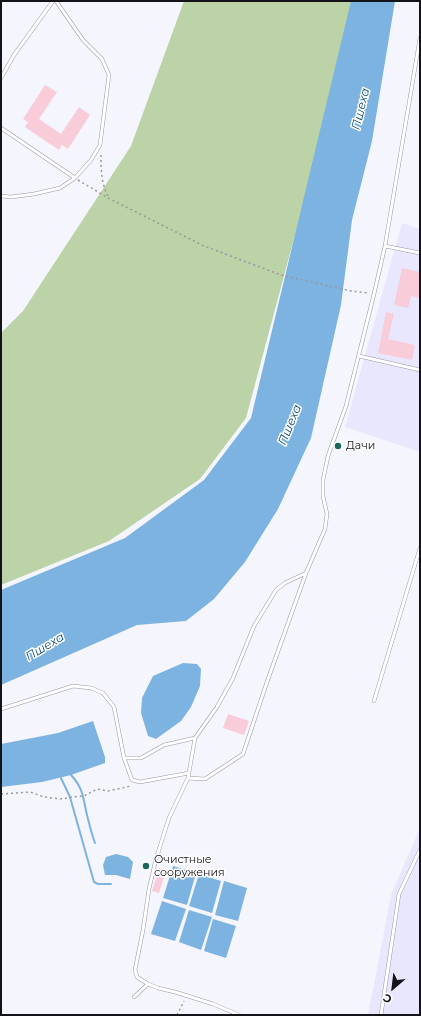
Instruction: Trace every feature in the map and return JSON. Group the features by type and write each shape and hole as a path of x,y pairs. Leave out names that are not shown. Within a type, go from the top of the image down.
{"lane":[{"path":"1,78 14,55 55,1 83,40 102,59 109,75 100,145 75,178 60,188 34,194 11,197 1,196"},
{"path":"188,778 205,779 243,754 266,682 306,572 325,529 327,514 323,496 323,480 328,456 346,406 385,246 420,38"},
{"path":"1,128 75,178"},
{"path":"385,246 420,253"},
{"path":"359,356 420,370"},
{"path":"374,701 420,548"},
{"path":"239,1015 213,1004 148,984 137,976 135,970 149,889 156,859 169,818 188,778 195,738 217,707 233,678 254,626 276,590 285,583 306,572"},
{"path":"1,709 73,686 91,688 103,693 114,708 124,758 132,780 140,782 189,773"},
{"path":"124,758 141,758 164,745 195,738"},
{"path":"381,1015 399,894 420,850"},
{"path":"134,997 148,984"}],"path":[{"path":"100,145 104,190 110,199"},
{"path":"75,178 110,199 204,246 281,275 350,291 374,294"},
{"path":"1,794 30,792 55,799 84,796 97,789 108,791 127,788 140,782"},
{"path":"177,1015 186,996"}],"shaded area":[{"path":"402,223 420,229 420,452 345,427"},
{"path":"420,828 420,1015 368,1015 391,895"}],"green space":[{"path":"184,1 356,1 355,10 246,418 200,479 109,541 1,585 1,333 23,311 131,146"}],"water":[{"name":"Пшеха","path":"351,1 395,1 372,141 352,220 341,305 311,438 278,509 245,562 214,599 186,621 137,625 1,685 1,590 125,538 204,480 251,418"},
{"path":"183,663 197,664 201,669 200,686 191,707 181,721 156,739 148,736 141,713 142,698 153,676"},
{"path":"93,721 105,757 105,763 71,775 42,782 1,787 1,744 58,733"},
{"path":"116,854 128,857 133,862 130,879 116,875 105,875 103,865 106,857"},
{"path":"173,866 196,873 187,905 163,898"},
{"path":"199,874 221,881 212,913 189,906"},
{"path":"224,881 247,888 238,921 215,915"},
{"path":"162,901 186,909 175,941 151,934"},
{"path":"189,910 212,917 201,950 179,942"},
{"path":"213,919 236,926 226,958 204,951"}],"building":[{"path":"45,85 57,92 39,119 61,134 79,107 90,115 68,149 62,145 59,150 25,127 28,122 23,119"},
{"path":"402,268 420,272 420,298 411,296 408,308 394,305"},
{"path":"386,312 394,314 388,339 415,345 412,360 378,353"},
{"path":"228,714 249,721 244,735 223,728"},
{"path":"159,868 166,870 159,893 152,891"}],"waterway":[{"path":"71,775 76,780 83,796 86,813 95,843"},
{"path":"61,778 70,797 94,882 98,884 111,884"}],"place":[{"name":"Дачи","path":"338,446"},
{"name":"Очистные сооружения","path":"146,866"}]}
